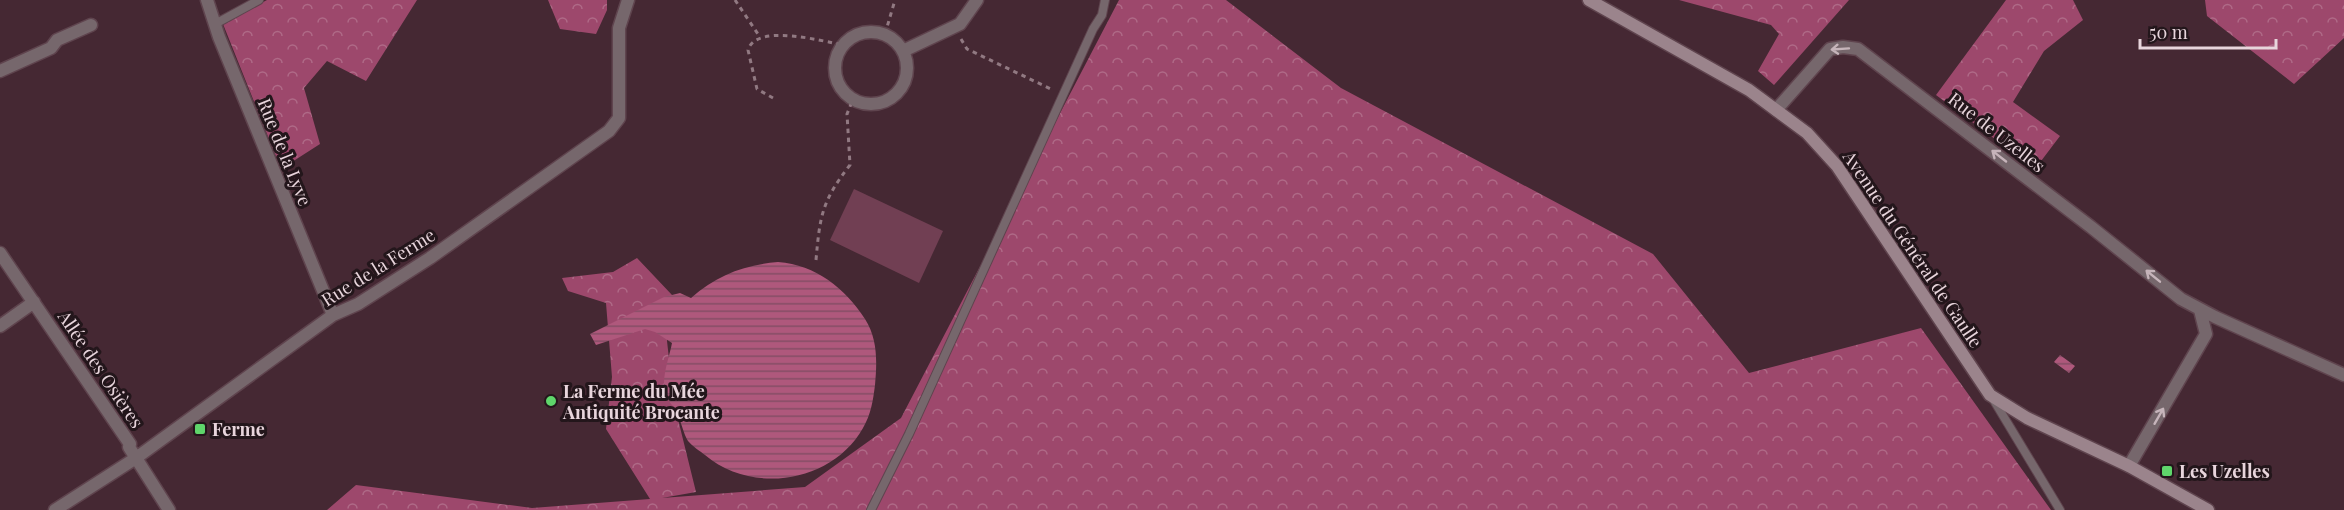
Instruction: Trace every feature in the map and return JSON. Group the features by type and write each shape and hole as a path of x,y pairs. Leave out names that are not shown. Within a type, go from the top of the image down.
{"street":[{"name":"Rue de la Lyve","path":"207,0 333,315"},
{"name":"Rue de la Ferme","path":"56,510 136,458 333,315 358,304 430,258 609,131 618,118 619,28 628,0"},
{"path":"903,51 960,24 977,0"},
{"name":"Avenue du Général de Gaulle","path":"1589,0 1749,90 1807,133 1837,166 1990,395 2027,418 2129,466 2208,510"},
{"path":"0,71 51,48 57,40 91,25"},
{"path":"870,31 885,34 898,43 903,51 907,71 899,90 883,102 862,103 853,99 838,84 835,64 843,45 859,33 870,31"},
{"name":"Rue de Uzelles","path":"1776,110 1830,49 1843,46 1858,49 2091,227 2181,299 2200,310 2344,375"},
{"name":"Allée des Osières","path":"0,253 130,444 136,458 169,510"},
{"name":"Allée des Osières","path":"0,326 34,302"},
{"path":"2129,466 2206,334 2200,310"}],"lane":[{"path":"215,24 259,0"},
{"path":"872,510 914,424 1102,15 1105,0"},
{"path":"1990,395 2060,510"}],"path":[{"path":"735,0 760,37"},
{"path":"885,34 895,0"},
{"path":"955,27 967,49 1064,96"},
{"path":"773,98 757,89 748,50 750,45 760,37 779,35 843,45"},
{"path":"816,260 822,210 834,185 850,165 847,114 853,99"}],"green space":[{"path":"267,0 417,0 366,81 327,61 304,88 320,144 281,169 223,24"},
{"path":"548,0 607,0 607,10 596,34 560,29"},
{"path":"1119,0 1226,0 1341,88 1653,254 1749,373 1921,328 2051,510 327,510 356,485 532,508 650,499 606,429 612,377 606,303 568,291 562,278 613,272 637,258 672,295 667,341 674,403 696,492 662,498 805,487 901,418"},
{"path":"1679,0 1849,0 1774,85 1758,71 1779,34 1771,25"},
{"path":"2006,0 2073,0 2083,20 2044,51 2013,102 2060,136 2035,169 1936,95"},
{"path":"2205,0 2344,0 2344,38 2294,84 2207,16"}],"shaded area":[{"path":"854,189 943,231 919,283 830,240"},
{"path":"778,262 792,264 817,273 848,297 869,327 876,351 876,368 870,412 863,428 849,447 832,461 812,471 790,477 767,479 724,468 688,441 677,411 664,390 664,376 672,343 655,332 645,329 596,345 590,334 664,297 680,293 691,298 711,283 732,272"},
{"path":"2060,355 2075,366 2069,373 2054,362"}],"place":[{"name":"La Ferme du Mée Antiquité Brocante","path":"551,401"},
{"name":"Ferme","path":"200,429"},
{"name":"Les Uzelles","path":"2167,471"}]}
